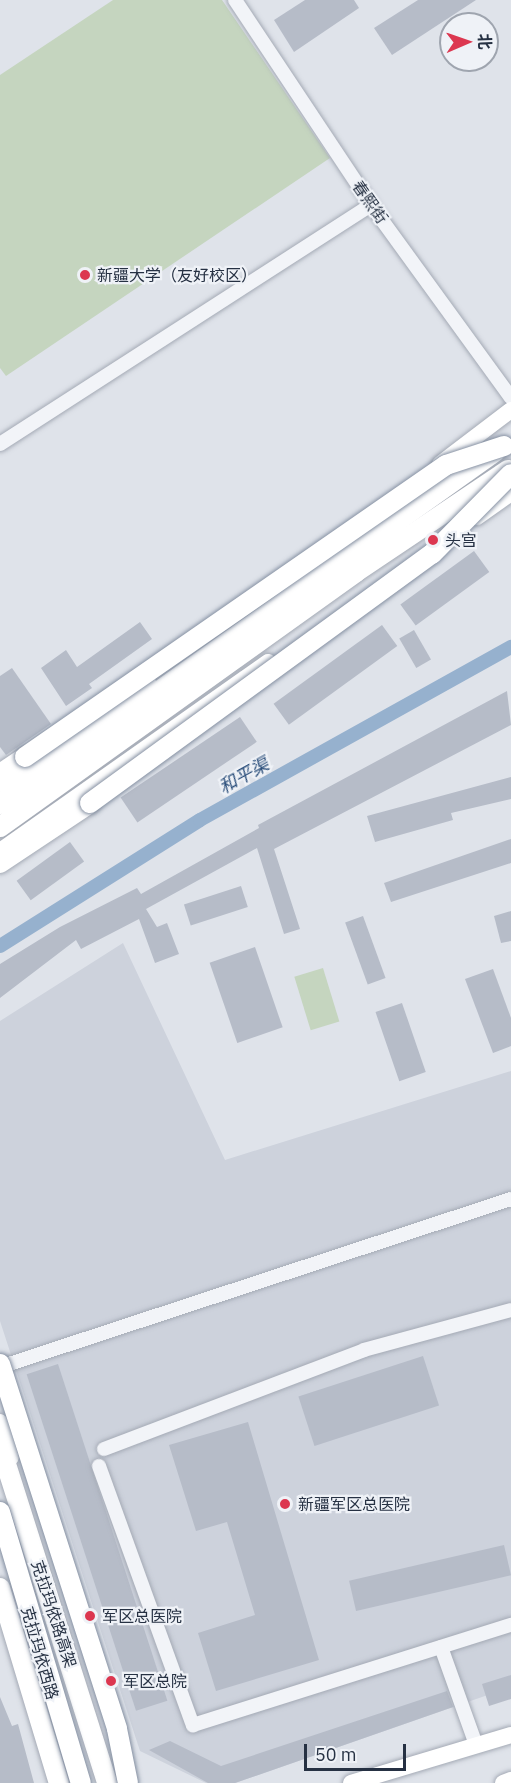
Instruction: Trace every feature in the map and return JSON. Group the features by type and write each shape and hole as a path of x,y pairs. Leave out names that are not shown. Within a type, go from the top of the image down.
{"highway":[{"path":"0,774 446,465 507,443"},
{"path":"0,804 507,443"},
{"path":"0,827 356,572 511,469"},
{"path":"0,863 90,803 432,554 511,474"},
{"path":"0,1366 117,1729 128,1783"},
{"name":"克拉玛依路高架","path":"0,1445 108,1783"},
{"name":"克拉玛依路高架","path":"0,1512 81,1783"},
{"path":"0,1588 59,1783"}],"main road":[{"path":"0,784 74,739 511,410"},
{"path":"0,851 511,493"},
{"name":"克拉玛依西路","path":"0,1422 84,1688 108,1783"},
{"name":"克拉玛依西路","path":"0,1525 37,1634 75,1783"},
{"path":"351,1783 511,1735"},
{"path":"503,1783 511,1780"}],"street":[{"name":"春熙街","path":"235,0 371,205 511,398"},
{"path":"0,444 371,205"},
{"path":"0,1366 511,1199"},
{"path":"104,1449 364,1350 511,1310"},
{"path":"99,1466 194,1725 511,1625"},
{"path":"441,1647 476,1745"}],"shaded area":[{"name":"新疆军区总医院","path":"123,943 225,1160 511,1071 511,1687 235,1783 206,1783 140,1751 0,1321 0,1021"}],"green space":[{"name":"新疆大学（友好校区）","path":"113,0 222,0 330,158 6,376 0,368 0,75"},
{"path":"323,968 339,1022 311,1030 294,977"}],"building":[{"path":"305,0 354,0 359,8 294,52 274,20"},
{"path":"418,0 476,0 458,12 439,12 439,24 392,55 374,28"},
{"path":"474,551 489,572 416,626 400,604"},
{"path":"140,622 152,639 89,684 92,688 66,706 41,668 66,650 77,667"},
{"path":"382,625 397,646 289,725 274,704"},
{"path":"414,630 431,659 416,668 399,638"},
{"path":"12,668 51,724 6,755 0,747 0,676"},
{"path":"507,691 511,725 274,849 300,929 284,934 257,848 146,909 157,927 167,923 179,954 155,963 139,919 81,949 76,940 0,998 0,964 60,927 137,888 141,894 259,828 258,825"},
{"path":"240,717 257,742 137,822 121,798"},
{"path":"511,777 511,799 451,813 453,820 375,842 367,816"},
{"path":"511,839 511,863 391,902 384,883"},
{"path":"70,842 84,861 31,900 17,881"},
{"path":"241,886 248,907 191,925 184,905"},
{"path":"511,911 511,941 501,943 494,916"},
{"path":"363,916 386,978 368,985 345,922"},
{"path":"255,947 283,1027 237,1043 210,963"},
{"path":"493,969 511,1018 511,1046 493,1053 465,979"},
{"path":"402,1003 426,1072 399,1081 376,1012"},
{"path":"423,1356 439,1405 314,1446 298,1396"},
{"path":"58,1364 167,1701 136,1711 27,1374"},
{"path":"248,1422 319,1660 216,1691 198,1633 255,1615 227,1522 196,1531 169,1445"},
{"path":"504,1545 511,1575 356,1611 349,1581"},
{"path":"511,1675 511,1699 489,1706 482,1684"},
{"path":"447,1691 453,1707 235,1783 208,1783 149,1750 170,1741 221,1766"},
{"path":"0,1697 12,1726 18,1724 34,1783 0,1783"}],"waterway":[{"name":"和平渠","path":"0,946 200,820 511,647"}],"place":[{"name":"新疆大学（友好校区）","path":"85,275"},
{"name":"头宫","path":"433,540"},
{"name":"新疆军区总医院","path":"285,1504"},
{"name":"军区总医院","path":"90,1616"},
{"name":"军区总院","path":"111,1681"}]}
